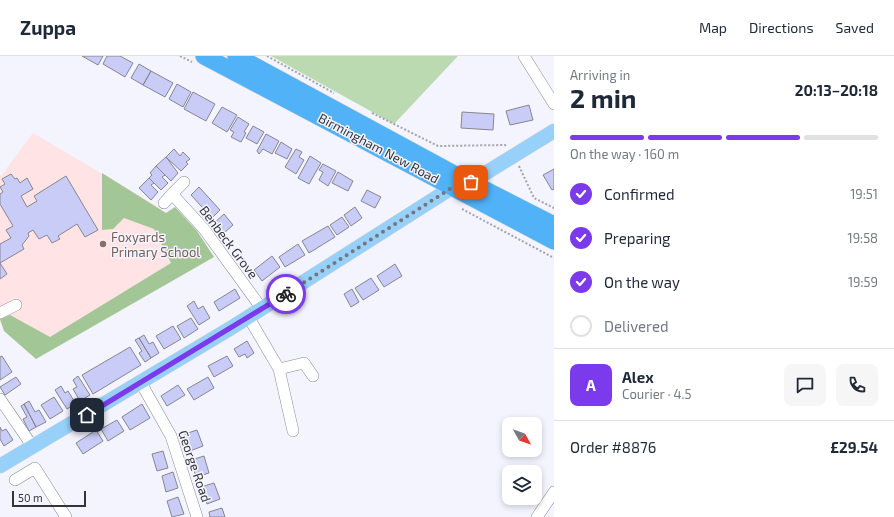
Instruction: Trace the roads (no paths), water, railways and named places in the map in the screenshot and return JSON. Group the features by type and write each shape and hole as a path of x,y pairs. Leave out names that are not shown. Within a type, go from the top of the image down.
{"highway":[{"name":"Birmingham New Road","path":"204,56 554,241"},
{"name":"Birmingham New Road","path":"236,56 452,173 554,225"}],"main road":[{"path":"0,466 249,318 453,187 471,182 554,131"}],"street":[{"path":"524,56 554,104"},
{"name":"Benbeck Grove","path":"184,182 168,198 204,229 262,309"},
{"path":"0,313 16,305"},
{"path":"249,318 279,369 293,431"},
{"path":"279,369 304,363 313,376"},
{"name":"George Road","path":"141,383 171,436 197,517"},
{"path":"0,399 33,447"},
{"path":"15,480 35,468 66,517"},
{"path":"537,517 554,492"}],"place":[{"name":"Foxyards Primary School","path":"103,244"}]}
